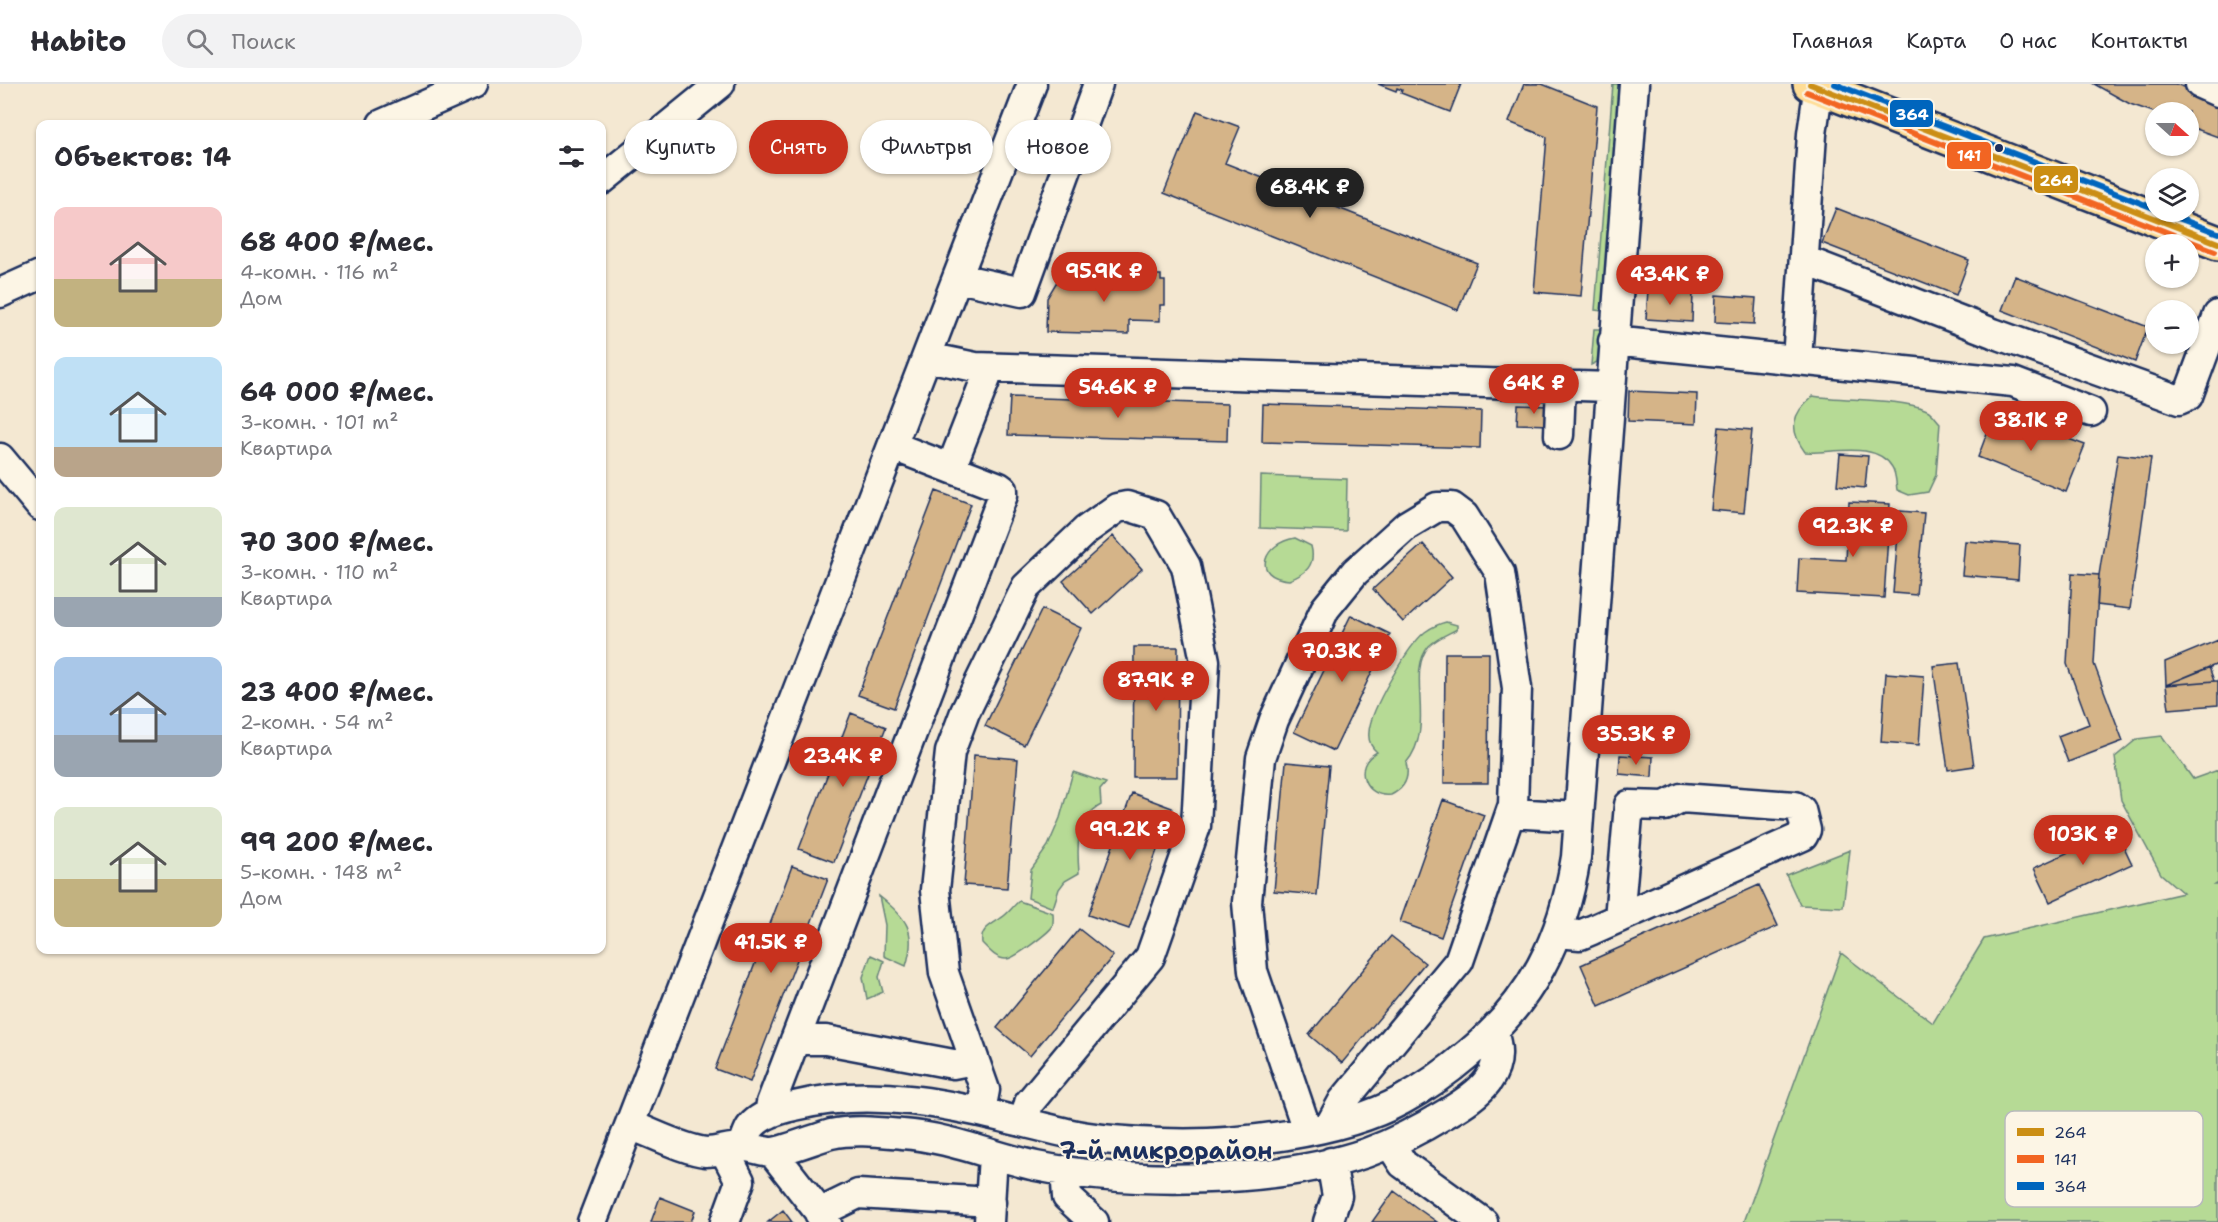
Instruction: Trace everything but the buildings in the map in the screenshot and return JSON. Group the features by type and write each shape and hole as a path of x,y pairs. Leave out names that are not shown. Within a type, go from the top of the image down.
{"main road":[{"path":"1816,85 2218,243"}],"street":[{"path":"391,120 474,84"},
{"path":"606,177 720,84"},
{"path":"592,1222 1032,84"},
{"path":"958,278 1022,292 1098,84"},
{"path":"733,1148 751,1126 769,1114 809,1102 884,1097 927,1101 981,1111 1079,1135 1164,1143 1224,1142 1319,1127 1378,1111 1401,1101 1442,1076 1493,1032 1512,1011 1539,972 1558,933 1571,887 1634,84"},
{"path":"2200,84 2218,92"},
{"path":"1797,360 1816,85"},
{"path":"1804,260 1993,333 2179,400 2188,396 2218,315"},
{"path":"0,293 36,277"},
{"path":"1613,341 2013,382 2091,412"},
{"path":"927,357 990,368 1610,387"},
{"path":"951,468 990,368"},
{"path":"1559,435 1561,385"},
{"path":"769,1114 771,1103 1003,495 1003,490 999,487 893,446"},
{"path":"0,458 36,501"},
{"path":"981,1111 985,1090 944,973 935,890 950,752 965,712 1026,587 1086,530 1117,508 1127,506 1151,513 1159,519 1186,566 1205,661 1196,826 1150,957 1029,1102 1024,1122"},
{"path":"1437,507 1452,507 1459,510 1500,573 1517,688 1512,813 1459,961 1319,1127 1253,971 1247,902 1261,758 1274,720 1325,609 1355,572 1407,525 1437,507"},
{"path":"1558,933 1580,935 1619,918 1803,836 1806,830 1802,810 1795,806 1681,798 1665,806 1629,805 1619,918"},
{"path":"1512,813 1578,817"},
{"path":"630,1125 697,1150 733,1148 773,1152 834,1134 871,1131 952,1142 993,1155 1065,1170 1179,1179 1244,1175 1331,1162 1390,1144 1470,1100 1488,1081 1497,1064 1498,1046 1493,1032"},
{"path":"795,1040 826,1040 953,1064 974,1060"},
{"path":"1390,1144 1403,1164 1484,1222"},
{"path":"725,1222 740,1181 733,1148"},
{"path":"773,1152 823,1217 858,1194 990,1212 993,1155"},
{"path":"1328,1222 1337,1196 1331,1162"},
{"path":"1065,1170 1067,1197 1094,1222"}],"green space":[{"path":"1613,84 1620,84 1602,311 1595,310"},
{"path":"1594,329 1601,329 1597,362 1591,365"},
{"path":"1813,396 1903,403 1931,412 1940,423 1936,475 1928,492 1909,495 1897,490 1892,467 1875,454 1852,450 1805,452 1796,436 1795,422 1800,409"},
{"path":"1261,476 1347,479 1346,531 1260,528"},
{"path":"1295,538 1311,546 1311,564 1305,572 1295,578 1289,580 1277,578 1269,573 1266,567 1269,553 1284,541"},
{"path":"1446,622 1457,625 1457,629 1432,643 1422,657 1419,685 1421,717 1415,749 1406,763 1407,778 1400,789 1391,795 1374,792 1364,780 1363,773 1369,758 1377,752 1370,743 1369,735 1376,709 1409,650 1425,632"},
{"path":"2162,736 2193,779 2218,770 2218,883 2215,885 2218,885 2218,1222 1744,1222 1841,953 1933,1023 1984,939 2183,893 2161,874 2121,800 2115,757 2137,739"},
{"path":"1073,772 1106,783 1100,790 1101,805 1086,818 1082,826 1078,844 1079,873 1065,881 1059,889 1053,908 1028,898 1031,870 1048,846 1060,818"},
{"path":"1850,850 1843,907 1800,905 1786,875"},
{"path":"879,896 897,911 907,926 910,943 906,966 884,956 885,925"},
{"path":"1019,901 1053,913 1053,925 1023,951 1010,958 1002,959 982,943 983,934"},
{"path":"871,955 884,961 879,977 883,992 867,999 863,977"}],"transit line":[{"name":"264","path":"1810,84 2218,243"},
{"name":"364","path":"1835,84 2145,205"},
{"name":"141","path":"1807,92 2215,251"},
{"name":"364","path":"2189,222 2218,233"}],"district":[{"name":"7-й микрорайон","path":"1166,1151"}]}
